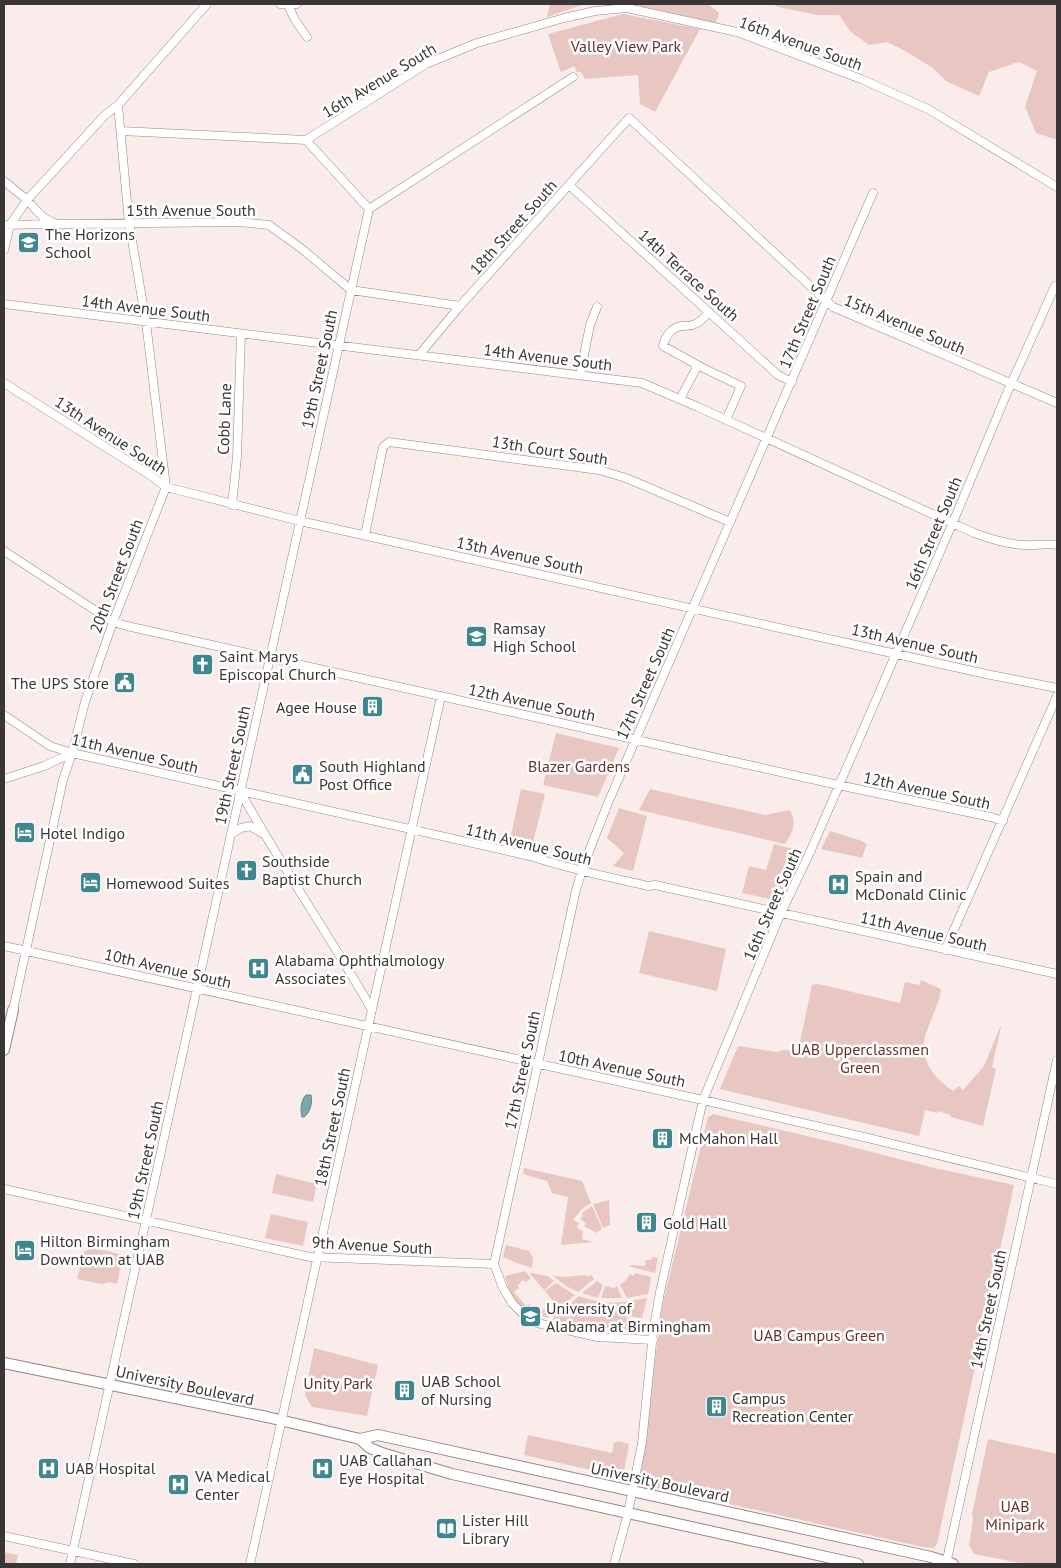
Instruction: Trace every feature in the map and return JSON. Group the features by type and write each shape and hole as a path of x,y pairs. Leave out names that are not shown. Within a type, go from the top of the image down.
{"main road":[{"name":"20th Street South","path":"4,1050 13,1010"},
{"name":"University Boulevard","path":"4,1362 360,1439 378,1435 924,1555 949,1564"},
{"name":"University Boulevard","path":"360,1439 370,1448 382,1453 452,1474 858,1564"}],"street":[{"path":"4,250 7,225 27,200 98,122 118,105 207,4"},
{"path":"284,4 297,4"},
{"path":"284,4 307,37"},
{"name":"16th Avenue South","path":"306,140 426,64 477,43 595,10 627,8 737,32 868,82 928,109 1057,187"},
{"path":"121,131 306,140 370,209 573,77"},
{"name":"20th Street South","path":"13,1010 63,780 85,702 113,622 166,487 146,322 129,224 118,105"},
{"name":"18th Street South","path":"419,355 460,306 629,118"},
{"name":"15th Avenue South","path":"629,118 833,308 1057,404"},
{"path":"4,181 27,200 46,220 58,224"},
{"name":"14th Terrace South","path":"569,185 778,375 792,382"},
{"name":"17th Street South","path":"494,1264 576,890 582,871 608,804 873,193"},
{"name":"19th Street South","path":"70,1564 350,290 370,209"},
{"name":"15th Avenue South","path":"7,225 240,222 269,225 302,249 350,290"},
{"name":"16th Street South","path":"614,1564 628,1514 642,1443 660,1292 703,1100 781,913 1055,286"},
{"path":"350,290 460,306"},
{"name":"14th Avenue South","path":"4,304 642,383 974,532 1004,543 1027,545 1047,543 1057,545"},
{"path":"580,375 590,325 597,307"},
{"path":"709,312 698,323 674,329 666,337 663,346 741,386 726,420"},
{"name":"Cobb Lane","path":"232,505 241,334"},
{"path":"680,399 698,365"},
{"name":"13th Avenue South","path":"4,383 166,487 300,521 1057,688"},
{"name":"13th Court South","path":"365,535 383,447 386,443 394,442 598,470 626,478 730,522"},
{"path":"4,551 113,622"},
{"name":"12th Avenue South","path":"113,622 838,785 991,817 1002,821"},
{"name":"18th Street South","path":"250,1564 283,1422 441,696"},
{"path":"945,950 1057,696"},
{"name":"11th Avenue South","path":"4,716 50,746 72,753 530,856 562,867 648,886 655,885 1057,974"},
{"path":"4,779 44,766 72,753"},
{"path":"240,791 264,834 307,901 372,1010"},
{"path":"231,834 241,828 250,826 264,834"},
{"name":"10th Avenue South","path":"4,946 703,1100 1057,1184"},
{"name":"14th Street South","path":"949,1564 1057,1060"},
{"name":"9th Avenue South","path":"4,1189 318,1257 494,1264"},
{"path":"494,1264 503,1288 512,1303 522,1314 537,1322 597,1337 653,1340"},
{"path":"4,1536 134,1564"}],"green space":[{"path":"550,4 585,4 547,17"},
{"path":"631,4 708,4 719,13 716,23"},
{"path":"773,4 1057,4 1057,140 1036,133 1025,107 1037,71 1019,62 989,72 979,96 946,81 933,68 887,42 869,45 851,32 839,15 817,15 778,7"},
{"name":"Valley View Park","path":"623,14 700,29 655,112 640,104 638,75 585,79 581,72 577,72 574,66 561,72 548,34"},
{"name":"Blazer Gardens","path":"556,733 619,748 598,797 543,785"},
{"path":"521,789 545,794 531,850 509,844"},
{"path":"650,789 765,815 790,810 794,823 792,832 785,844 639,810"},
{"path":"619,808 647,816 633,871 613,866 624,853 607,838"},
{"path":"830,831 867,844 862,858 821,849"},
{"path":"774,844 797,850 779,901 742,893 749,866 766,870"},
{"path":"649,931 726,949 717,991 639,973"},
{"name":"UAB Upperclassmen Green","path":"921,980 941,989 924,1042 926,1059 929,1067 939,1080 953,1091 959,1086 963,1090 984,1066 1001,1027 992,1067 996,1069 983,1126 951,1117 951,1115 938,1111 937,1113 925,1110 919,1136 720,1089 738,1046 776,1052 783,1050 798,1051 812,985 818,984 900,1003 905,982 919,985"},
{"name":"UAB Campus Green","path":"713,1114 930,1167 1014,1185 937,1544 934,1548 639,1484 662,1307 708,1117"},
{"path":"524,1168 582,1181 591,1203 582,1209 573,1220 579,1223 577,1228 583,1231 582,1239 593,1242 561,1245 568,1197 552,1193 547,1181 523,1174"},
{"path":"276,1174 317,1184 313,1202 272,1193"},
{"path":"609,1200 610,1225 603,1228 593,1204"},
{"path":"592,1206 602,1228 597,1233 584,1226 586,1223 580,1219 583,1216 582,1213"},
{"path":"271,1214 308,1222 303,1246 265,1238"},
{"path":"506,1245 529,1251 533,1257 532,1268 503,1257"},
{"path":"90,1247 123,1255 117,1284 109,1282 102,1284 77,1279 84,1252"},
{"path":"652,1257 658,1258 655,1273 631,1267 630,1265 645,1266 646,1260 651,1260"},
{"path":"525,1271 531,1278 526,1282 523,1280 518,1285 519,1288 514,1292 526,1306 529,1304 531,1307 527,1310 518,1304 512,1296 505,1276"},
{"path":"531,1273 548,1276 554,1281 544,1290"},
{"path":"635,1273 651,1277 648,1294 627,1298 620,1285 630,1274 634,1276"},
{"path":"586,1275 587,1277 591,1275 594,1279 578,1292 553,1276 564,1277"},
{"path":"597,1281 603,1285 598,1298 582,1293"},
{"path":"556,1283 575,1295 547,1318 543,1316 542,1311 553,1301 545,1291"},
{"path":"605,1286 614,1288 617,1286 622,1298 601,1298"},
{"path":"579,1296 613,1303 647,1298 642,1318 627,1316 626,1318 642,1321 639,1332 571,1325 551,1320"},
{"name":"Unity Park","path":"314,1348 378,1365 367,1416 312,1407 305,1395"},
{"path":"528,1435 612,1453 614,1443 618,1441 629,1444 624,1472 617,1476 524,1455"},
{"name":"UAB Minipark","path":"988,1439 1057,1454 1057,1564 1025,1564 974,1554 969,1545 973,1520 972,1514"},
{"path":"4,1552 18,1555 16,1564 4,1564"}],"water":[{"path":"306,1095 311,1095 311,1104 308,1113 302,1117 301,1105"}],"place":[{"name":"The Horizons School","path":"29,243"},
{"name":"Ramsay High School","path":"477,637"},
{"name":"Saint Marys Episcopal Church","path":"203,665"},
{"name":"The UPS Store","path":"125,683"},
{"name":"Agee House","path":"373,707"},
{"name":"South Highland Post Office","path":"303,775"},
{"name":"Hotel Indigo","path":"24,833"},
{"name":"Southside Baptist Church","path":"246,870"},
{"name":"Homewood Suites","path":"90,883"},
{"name":"Spain and McDonald Clinic","path":"839,885"},
{"name":"Alabama Ophthalmology Associates","path":"259,969"},
{"name":"McMahon Hall","path":"663,1138"},
{"name":"Gold Hall","path":"647,1223"},
{"name":"Hilton Birmingham Downtown at UAB","path":"24,1250"},
{"name":"University of Alabama at Birmingham","path":"530,1317"},
{"name":"UAB School of Nursing","path":"405,1390"},
{"name":"Campus Recreation Center","path":"716,1407"},
{"name":"UAB Hospital","path":"49,1468"},
{"name":"UAB Callahan Eye Hospital","path":"323,1469"},
{"name":"VA Medical Center","path":"179,1485"},
{"name":"Lister Hill Library","path":"446,1529"}]}
